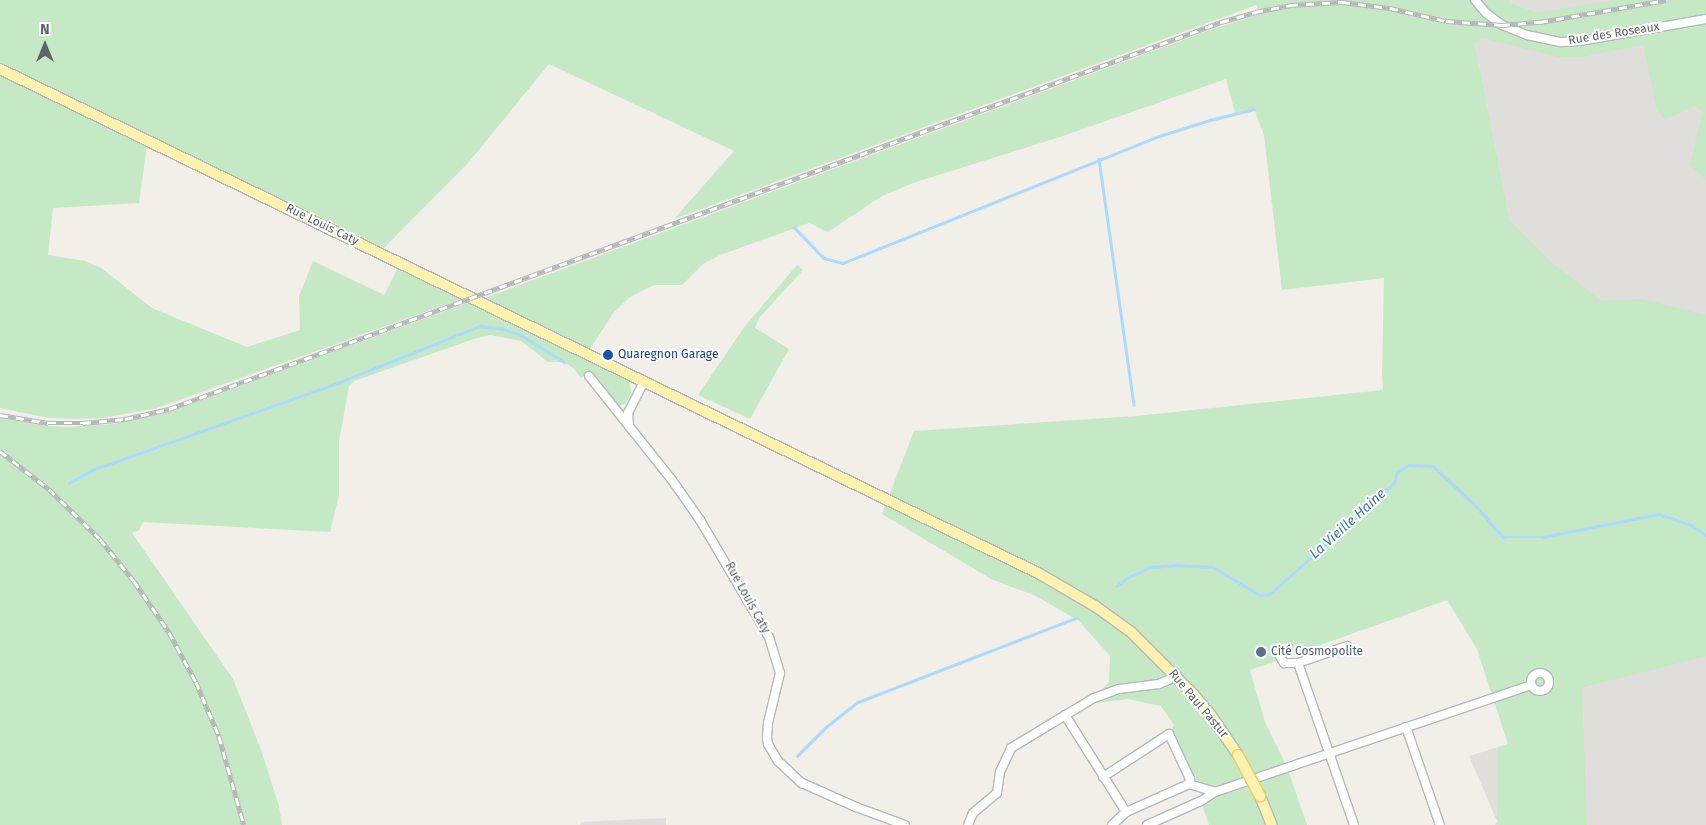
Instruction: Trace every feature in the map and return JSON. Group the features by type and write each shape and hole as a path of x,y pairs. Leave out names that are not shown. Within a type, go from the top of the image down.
{"main road":[{"name":"Rue Louis Caty","path":"0,69 1038,573 1095,606"},
{"name":"Rue Paul Pastur","path":"1095,606 1131,632 1177,676 1210,714 1238,755 1260,796 1272,825"}],"street":[{"name":"Rue des Roseaux","path":"1475,0 1486,13 1502,25 1527,36 1561,42 1580,41 1706,19"},
{"name":"Rue Louis Caty","path":"589,376 700,520 769,637 780,673 768,723 767,738 778,761 802,783 856,807 905,825"},
{"path":"629,426 628,413 644,381"},
{"path":"1278,653 1284,663 1298,663 1347,646"},
{"path":"1298,663 1354,825"},
{"path":"968,825 974,813 997,793 1000,772 1011,748 1094,698 1119,689 1159,684 1177,676"},
{"path":"1147,825 1201,802 1215,792 1264,774 1531,685"},
{"path":"1065,715 1126,812"},
{"path":"1406,727 1440,825"},
{"path":"1103,777 1169,734 1189,782 1215,792"},
{"path":"1112,825 1126,812 1189,782"}],"shaded area":[{"path":"1293,0 1706,0 1706,622 1510,221 1475,44 1481,38"},
{"path":"1706,655 1706,825 1495,825 1497,821 1469,756 1508,744 1582,688"},
{"path":"666,818 666,825 580,825 581,822"}],"green space":[{"path":"0,0 1509,0 1512,4 1537,13 1615,0 1706,0 1706,180 1690,165 1703,111 1694,106 1665,120 1657,110 1643,45 1581,57 1558,57 1482,38 1475,44 1510,221 1552,263 1602,301 1642,299 1706,315 1706,656 1582,688 1587,825 1500,825 1497,821 1498,747 1508,744 1477,649 1447,600 1250,670 1265,722 1287,767 1307,825 1209,825 1201,801 1215,792 1196,779 1170,732 1174,725 1161,706 1128,699 1097,703 1094,698 1109,682 1110,656 1079,621 1034,595 993,580 882,514 914,431 1136,416 1383,390 1384,278 1282,290 1264,135 1254,109 1235,113 1226,79 1063,136 913,183 882,196 828,232 809,223 720,255 703,264 682,285 654,285 630,297 614,312 590,349 485,298 1207,31 1260,14 1256,5 674,219 734,151 549,64 468,163 384,248 113,119 0,69"},
{"path":"0,75 147,145 139,203 53,208 48,255 85,261 101,268 152,308 247,347 300,330 299,296 313,261 384,295 399,266 464,298 157,408 103,418 77,419 49,418 0,408"},
{"path":"797,265 803,270 759,318 755,328 789,349 750,419 698,395 745,326"},
{"path":"470,302 627,379 630,384 631,394 625,404 617,406 589,373 581,378 573,368 564,362 548,362 521,341 490,335 474,339 354,381 349,386 339,441 339,495 330,532 143,522 139,530 132,533 233,679 261,750 279,806 282,825 0,825 0,418 46,426 69,427 112,424 166,413"}],"waterway":[{"path":"794,227 824,258 843,263 1156,137 1210,120 1254,109"},
{"path":"1099,159 1134,405"},
{"path":"69,483 92,470 343,381 480,326 500,328 521,335 564,362"},
{"name":"La Vieille Haine","path":"1117,586 1127,578 1150,567 1176,565 1213,567 1260,595 1270,594 1394,483 1397,472 1408,465 1433,466 1475,505 1503,537 1543,537 1659,514 1691,525 1706,535"},
{"path":"797,756 827,726 858,702 1076,618"}],"railway":[{"path":"0,415 48,423 83,423 125,419 169,409 1221,22 1255,12 1290,5 1342,2 1390,8 1446,21 1502,25 1540,22 1666,0"},
{"path":"0,451 49,489 100,539 134,581 169,632 196,682 219,736 244,825"}],"place":[{"name":"Quaregnon Garage","path":"608,355"},
{"name":"Cité Cosmopolite","path":"1261,652"}]}
